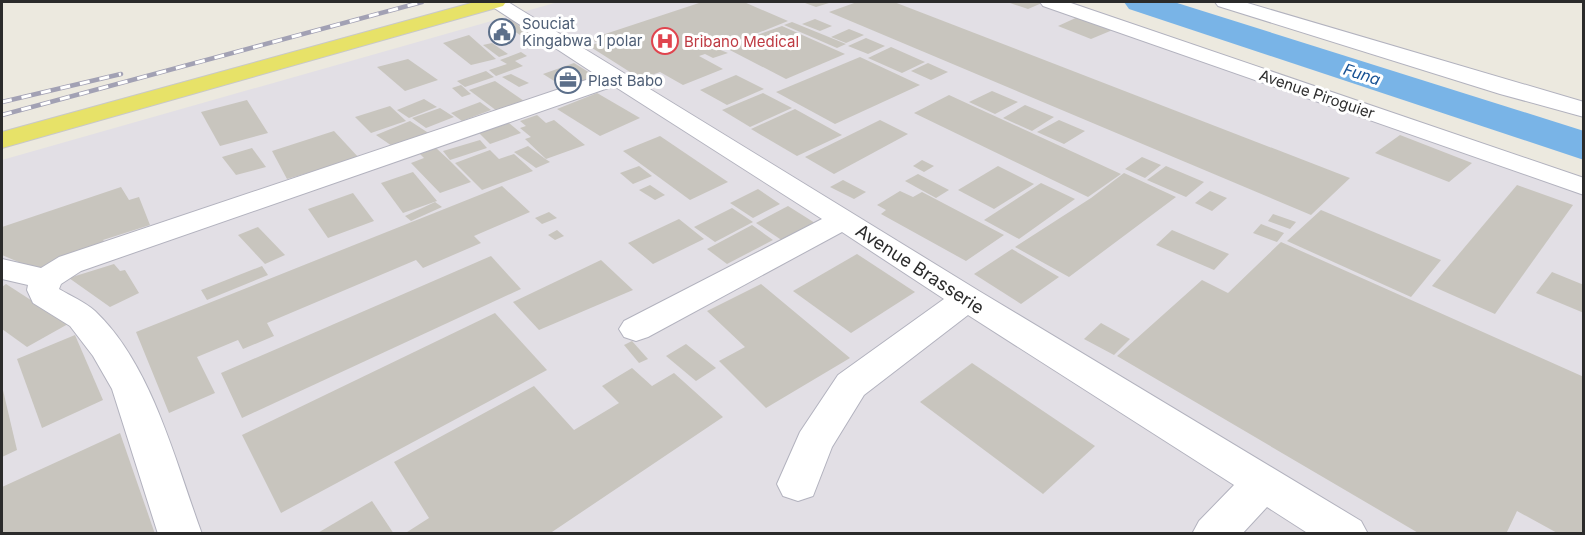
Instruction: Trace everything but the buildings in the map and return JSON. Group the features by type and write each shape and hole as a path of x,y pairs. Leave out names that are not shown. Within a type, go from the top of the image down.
{"main road":[{"path":"2,140 496,2"}],"street":[{"name":"Avenue Brasserie","path":"496,2 967,299 1346,534"},
{"name":"Avenue Piroguier","path":"1050,2 1584,187"},
{"path":"1225,2 1508,90 1584,110"},
{"path":"180,534 130,389 106,348 82,318 45,295 43,290 46,279 70,264 615,78"},
{"path":"636,329 842,220"},
{"path":"2,269 46,279"},
{"path":"798,483 814,443 850,385 967,299"},
{"path":"1214,534 1263,483"}],"shaded area":[{"path":"558,2 1071,2 1583,178 1583,533 2,534 2,160"}],"waterway":[{"name":"Funa","path":"1141,2 1584,146"}],"railway":[{"path":"2,115 422,2"},
{"path":"2,102 121,74"}],"place":[{"name":"Souciat Kingabwa 1 polar","path":"502,32"},
{"name":"Bribano Medical","path":"665,41"},
{"name":"Plast Babo","path":"568,80"}]}
